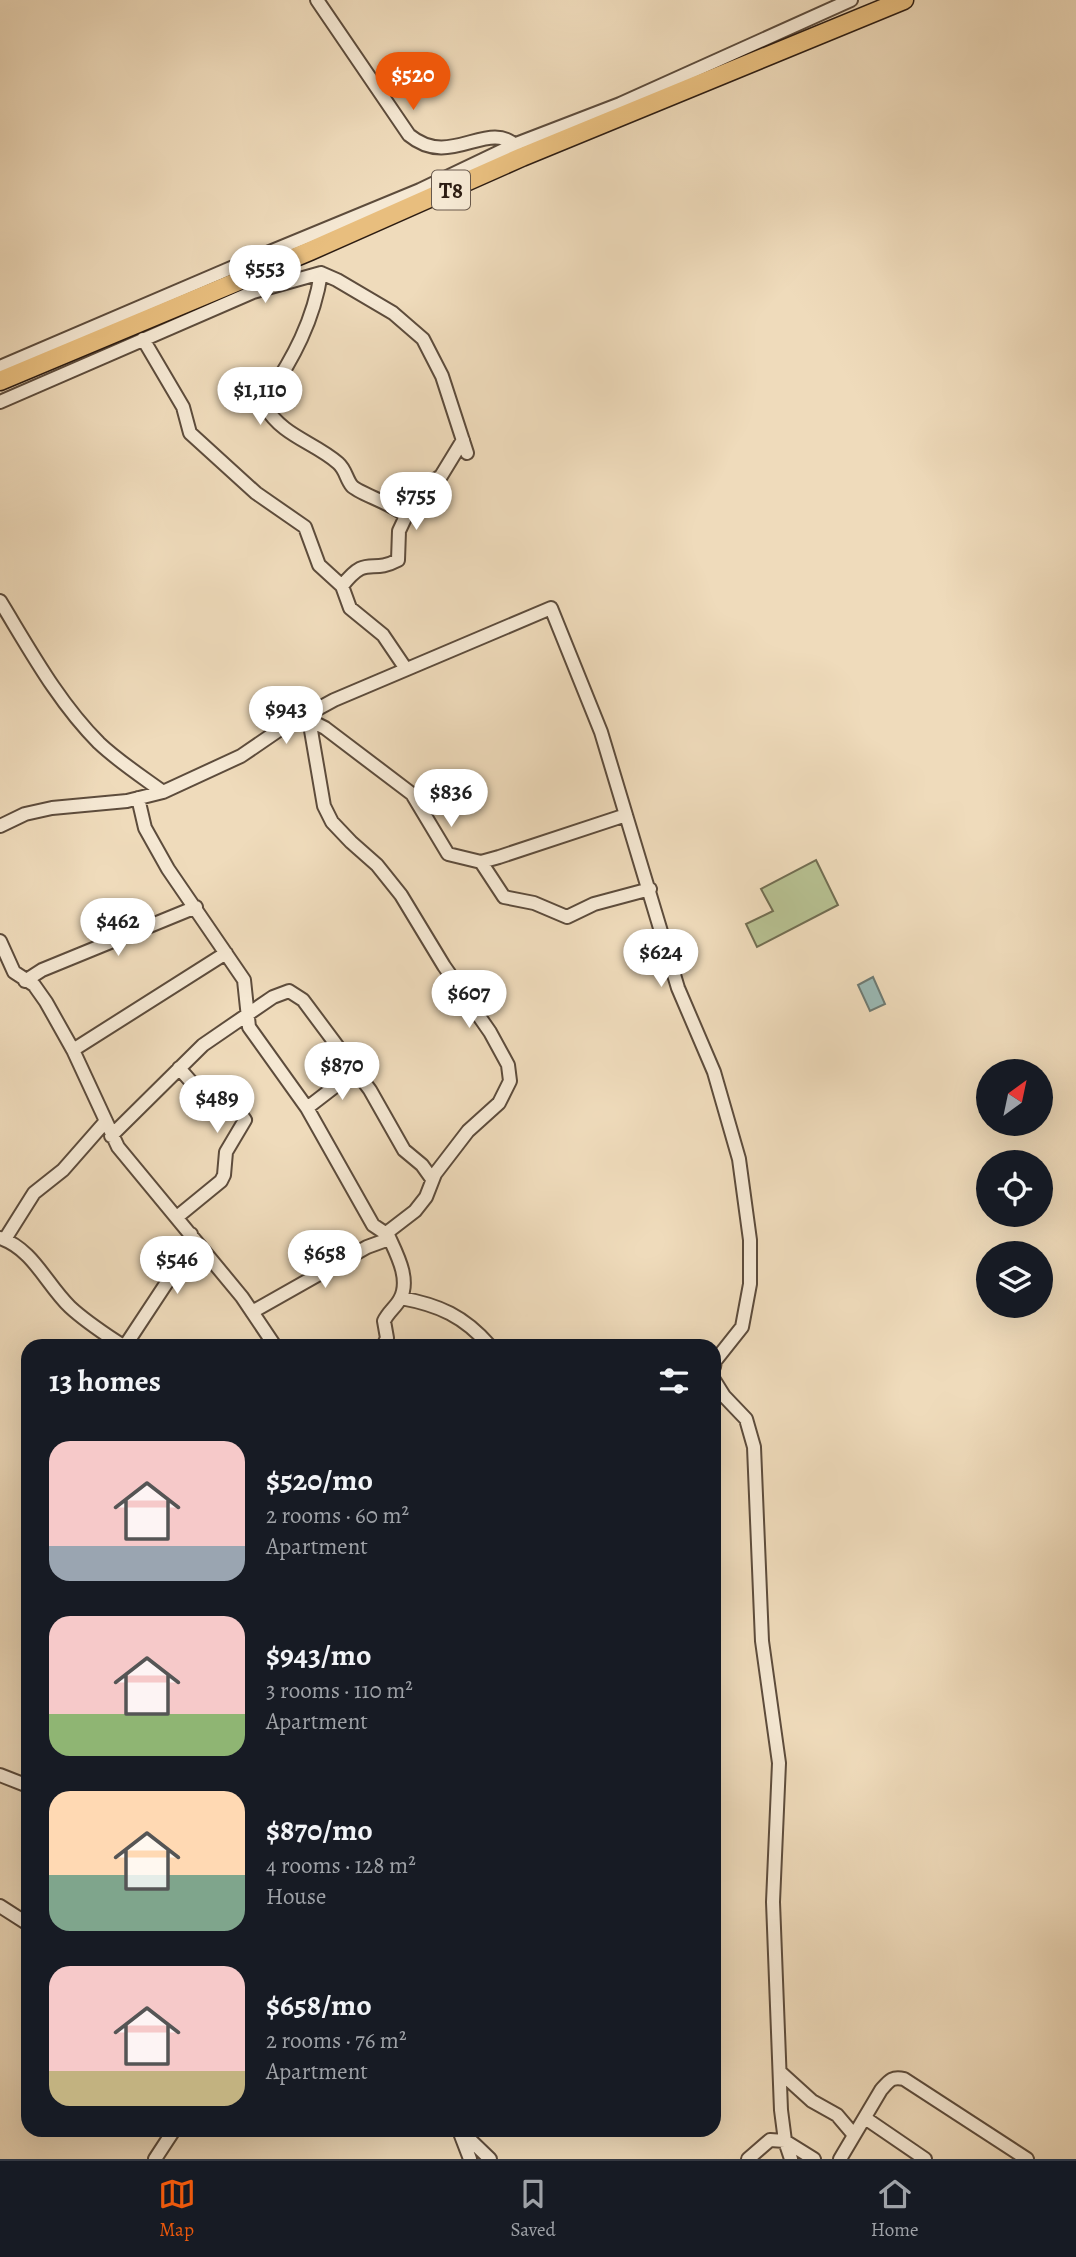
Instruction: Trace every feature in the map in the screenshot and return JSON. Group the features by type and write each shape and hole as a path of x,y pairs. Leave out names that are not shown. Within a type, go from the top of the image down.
{"highway":[{"name":"T8","path":"0,381 310,251 519,151 904,0"}],"street":[{"path":"317,0 409,135 418,143 438,149 486,138 503,138 519,151"},
{"path":"0,367 243,262 519,151 851,0"},
{"path":"321,273 314,303 298,348 267,397 265,405 283,428 342,466 352,486 386,501 405,515"},
{"path":"0,402 253,292 321,273 393,313 423,339 442,376 467,453"},
{"path":"143,339 183,407 190,433 256,493 305,527 319,565 342,586 350,608 383,635 406,669"},
{"path":"342,586 356,569 364,565 387,565 398,561 399,531 405,515 420,490 441,476 463,440"},
{"path":"0,601 46,676 76,718 108,752 163,792"},
{"path":"0,826 25,814 52,808 138,798 163,792 242,756 309,717 406,669 551,608 601,732 678,988 721,1094 739,1159 750,1240 750,1284 738,1334 721,1355"},
{"path":"309,717 412,794 448,854 481,862 529,849 626,815"},
{"path":"251,1312 388,1237 421,1203 432,1179 468,1131 499,1103 510,1081 508,1065 490,1032 444,966 401,894 377,865 332,822 324,806 309,717"},
{"path":"138,798 145,828 154,845 244,980 249,1027 307,1108 373,1225 388,1237 404,1278 401,1298 384,1321 386,1339"},
{"path":"481,862 492,883 504,897 534,903 562,917 576,914 594,904 650,889"},
{"path":"25,981 42,970 196,907"},
{"path":"0,940 14,972 38,989 73,1050 111,1136 139,1174 191,1234 270,1339"},
{"path":"73,1050 226,953"},
{"path":"111,1136 203,1045 289,990 296,993 370,1090 404,1150 422,1165 432,1179"},
{"path":"177,1217 221,1181 225,1175 226,1152 245,1120 237,1109 207,1100 180,1068"},
{"path":"307,1108 355,1071"},
{"path":"106,1121 63,1170 34,1193 2,1239 28,1256 59,1295 81,1317 114,1339"},
{"path":"129,1339 185,1255 191,1234"},
{"path":"401,1298 434,1305 458,1316 483,1339"},
{"path":"721,1391 747,1419 754,1447 762,1641 779,1763 773,1902 780,2072 785,2141 790,2159"},
{"path":"0,1775 21,1783"},
{"path":"0,1906 21,1920"},
{"path":"780,2072 812,2101 837,2115 854,2135"},
{"path":"840,2159 881,2090 896,2077 904,2079 1027,2159"},
{"path":"865,2118 925,2159"},
{"path":"155,2159 169,2137"},
{"path":"462,2137 470,2159"},
{"path":"467,2137 490,2159"},
{"path":"748,2159 770,2140 785,2141 814,2159"}],"green space":[{"path":"816,860 838,905 757,947 746,924 773,911 761,889"}],"water":[{"path":"873,977 885,1004 870,1011 858,985"}]}
